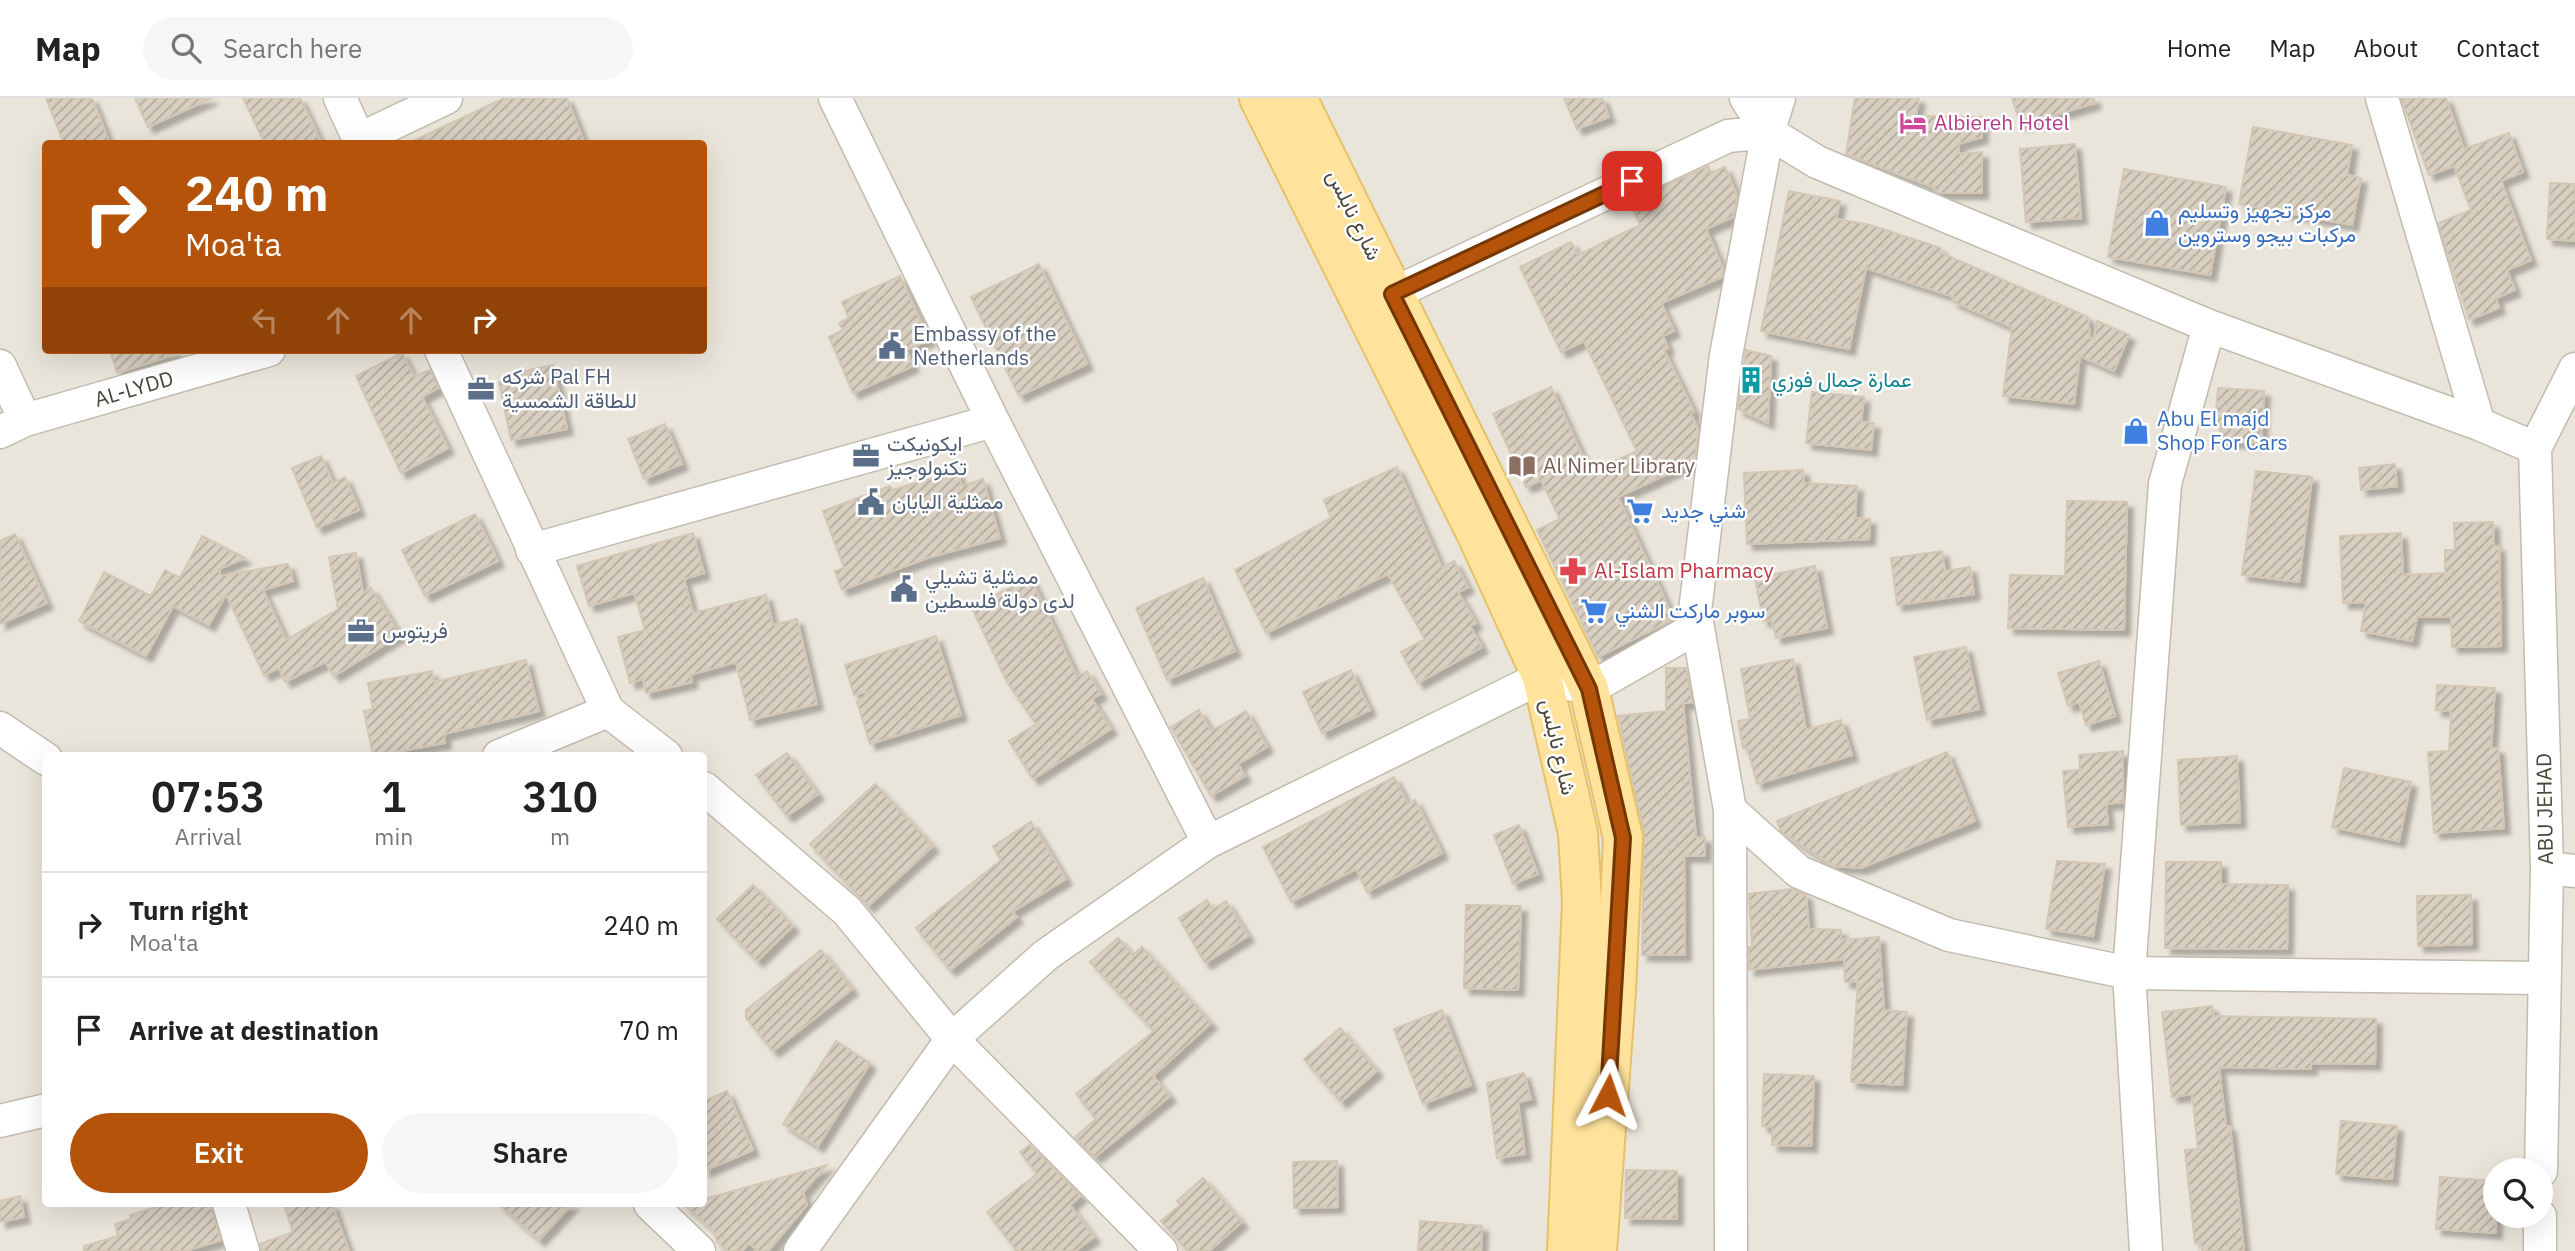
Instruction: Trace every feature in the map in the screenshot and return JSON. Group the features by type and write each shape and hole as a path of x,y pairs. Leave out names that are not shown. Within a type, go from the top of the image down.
{"main road":[{"name":"شارع نابلس","path":"1258,98 1378,301 1589,689 1623,838 1616,991 1597,1251"},
{"name":"شارع نابلس","path":"1297,98 1378,301 1478,537 1542,677 1578,833 1582,901 1567,1251"}],"street":[{"path":"340,98 360,140"},
{"path":"362,140 446,98"},
{"path":"835,98 993,421 1208,842"},
{"path":"1746,98 1768,132 1818,162 2209,326 2479,424 2535,448 2575,369"},
{"path":"1731,1251 1730,810 1696,628 1697,598 1726,355 1768,132 1779,98"},
{"path":"2382,98 2479,424"},
{"path":"1378,301 1728,136 1768,132"},
{"path":"2146,1251 2129,973 2165,484 2209,326"},
{"name":"AL-LYDD","path":"13,426 256,354"},
{"path":"443,354 608,711 661,752"},
{"path":"0,366 13,426"},
{"path":"532,550 993,421"},
{"name":"ABU JEHAD","path":"2535,448 2561,869 2543,978 2541,1158"},
{"path":"800,1251 952,1039 1046,955 1208,842 1542,677 1589,689 1696,628"},
{"path":"509,752 608,711"},
{"path":"0,728 42,756"},
{"path":"707,791 847,911 952,1039 1161,1251"},
{"path":"1730,810 1799,872 1949,935 2129,973 2543,978"},
{"path":"0,1121 42,1111"},
{"path":"230,1207 243,1251"},
{"path":"646,1207 668,1251"},
{"path":"653,1207 699,1251"},
{"path":"2540,1228 2540,1251"}],"shaded area":[{"path":"0,98 2575,98 2575,1251 0,1251"}],"building":[{"path":"46,98 92,98 108,140 62,140"},
{"path":"135,98 212,98 148,127"},
{"path":"243,98 300,98 320,140 263,140"},
{"path":"504,98 567,98 583,140 415,140"},
{"path":"1564,98 1602,98 1609,117 1577,129"},
{"path":"1855,98 1919,98 1916,116 1982,117 1982,137 1958,144 1959,154 1982,152 1982,193 1938,193 1933,187 1846,154"},
{"path":"2012,98 2094,98 2095,103 2021,125"},
{"path":"2401,98 2446,98 2464,149 2509,133 2523,172 2501,181 2531,260 2507,270 2515,290 2496,298 2499,308 2469,320 2438,223 2471,210 2454,166 2429,175"},
{"path":"2253,127 2352,145 2347,175 2361,178 2352,225 2239,204"},
{"path":"2075,144 2081,218 2026,222 2020,149"},
{"path":"1708,166 1711,173 1725,167 1737,196 1733,217 1706,229 1723,269 1722,277 1661,303 1674,331 1663,336 1668,348 1664,350 1694,412 1691,414 1698,430 1695,461 1618,497 1674,619 1598,657 1537,530 1560,519 1541,480 1526,487 1493,414 1551,387 1590,472 1637,451 1584,341 1561,352 1520,267 1571,242 1578,255 1640,225 1630,202"},
{"path":"2124,169 2226,187 2210,275 2108,257"},
{"path":"2550,183 2575,184 2575,241 2547,239"},
{"path":"1789,191 1840,201 1836,219 1870,225 1941,248 1939,252 2088,317 2090,338 2094,339 2097,321 2129,335 2114,371 2080,356 2074,404 2003,396 2012,327 1952,301 1954,297 1866,268 1849,349 1761,331"},
{"path":"1039,264 1087,364 1019,396 971,297"},
{"path":"900,276 929,340 906,350 913,366 853,393 829,337 843,330 839,323 849,318 842,302"},
{"name":"عمارة جمال فوزي","path":"1746,350 1771,356 1768,423 1738,409"},
{"path":"111,354 176,354 117,373"},
{"path":"400,354 403,354 414,376 430,370 438,388 422,397 448,448 401,473 356,376"},
{"path":"553,365 567,429 511,440 499,382 517,379 516,373"},
{"path":"2218,388 2264,391 2261,443 2220,441 2221,424 2215,424"},
{"path":"1812,392 1864,397 1861,422 1874,423 1871,450 1806,443"},
{"path":"665,424 682,464 644,479 628,439"},
{"path":"321,456 333,483 345,477 359,510 317,528 292,468"},
{"path":"2395,464 2397,486 2361,490 2359,468"},
{"path":"1397,467 1442,568 1454,561 1468,587 1458,592 1476,623 1470,626 1482,647 1418,683 1401,652 1425,639 1388,574 1266,633 1235,570 1331,518 1324,500"},
{"path":"1803,470 1804,483 1857,486 1855,518 1870,519 1869,539 1747,544 1744,473"},
{"path":"957,471 962,486 983,479 1000,538 927,558 842,590 835,571 844,568 823,511 890,486 892,490"},
{"path":"2256,471 2312,477 2299,582 2242,575"},
{"path":"2067,501 2127,502 2124,630 2008,628 2010,575 2065,576"},
{"path":"475,514 498,561 425,596 402,550"},
{"path":"2493,522 2494,546 2499,546 2501,646 2452,647 2451,617 2417,617 2412,641 2361,631 2366,602 2343,603 2340,536 2401,533 2403,575 2445,573 2445,550 2455,550 2454,523"},
{"path":"693,533 704,573 684,579 693,613 766,595 773,625 797,619 817,704 750,720 736,662 690,675 692,682 646,693 643,679 630,683 618,637 645,630 634,593 589,606 577,566"},
{"path":"15,534 47,603 0,624 0,541"},
{"path":"202,536 245,558 219,569 220,576 288,564 293,581 263,590 286,640 338,609 329,557 356,553 363,593 371,588 400,635 334,676 325,662 285,682 279,668 264,675 226,594 209,625 173,606 146,656 79,621 104,572 151,596 165,570 180,578"},
{"path":"1942,551 1945,571 1970,567 1974,594 1897,605 1891,558"},
{"path":"1815,566 1827,628 1776,638 1772,620 1763,621 1755,578"},
{"path":"1031,578 1077,677 1087,671 1101,694 1092,699 1111,729 1033,779 1009,741 1036,724 1007,682 971,606"},
{"path":"1203,578 1235,651 1167,680 1136,608"},
{"path":"936,636 961,715 870,744 857,702 873,690 854,695 845,665"},
{"path":"1966,647 1979,709 1927,720 1914,657"},
{"path":"1793,659 1806,730 1841,720 1852,755 1757,784 1747,747 1743,748 1738,721 1750,719 1741,669"},
{"path":"526,660 539,711 444,734 445,743 395,752 372,752 364,711 373,709 368,683 432,671 434,682"},
{"path":"2099,661 2115,716 2086,725 2079,702 2068,706 2058,673"},
{"path":"1666,668 1686,668 1693,703 1683,703 1696,837 1705,837 1705,856 1684,856 1685,955 1642,955 1644,833 1618,716 1666,711"},
{"path":"1351,670 1370,710 1322,733 1303,692"},
{"path":"2437,685 2495,688 2491,748 2498,748 2504,828 2434,833 2428,752 2449,751 2451,711 2436,710"},
{"path":"1199,710 1211,731 1246,711 1267,747 1238,764 1245,776 1211,796 1171,727"},
{"path":"2123,751 2123,802 2106,804 2108,824 2068,827 2063,771 2080,770 2079,755"},
{"path":"1947,752 1975,821 1861,868 1834,866 1781,832 1777,821"},
{"path":"787,753 818,794 787,816 756,775"},
{"path":"2237,756 2240,822 2181,825 2178,760"},
{"path":"2344,768 2411,782 2399,841 2332,827"},
{"path":"1394,777 1408,804 1415,800 1442,853 1367,892 1356,869 1291,902 1263,847"},
{"path":"875,784 933,846 868,906 810,844"},
{"path":"1031,822 1066,879 1012,912 1017,917 950,970 916,928 1001,860 993,846"},
{"path":"1519,825 1538,874 1513,884 1494,835"},
{"path":"2057,861 2105,864 2093,936 2046,929"},
{"path":"2166,862 2221,862 2221,884 2288,885 2287,949 2165,948"},
{"path":"753,885 793,926 757,961 717,919"},
{"path":"1792,889 1806,895 1809,929 1841,930 1841,940 1879,937 1884,1010 1907,1012 1902,1085 1851,1082 1858,981 1845,982 1844,959 1749,970 1749,947 1752,947 1749,894"},
{"path":"2471,895 2472,944 2418,946 2417,896"},
{"path":"1207,900 1213,909 1226,901 1248,936 1205,963 1179,918"},
{"path":"1466,905 1521,906 1518,990 1464,988"},
{"path":"1118,938 1133,955 1142,947 1211,1023 1153,1076 1170,1096 1095,1157 1075,1137 1096,1119 1076,1094 1154,1031 1090,962"},
{"path":"821,950 852,989 773,1051 746,1018 746,1010"},
{"path":"2212,1006 2213,1016 2376,1019 2375,1064 2311,1063 2311,1069 2219,1067 2226,1126 2230,1126 2244,1251 2202,1251 2201,1242 2195,1243 2185,1150 2198,1149 2192,1094 2172,1097 2162,1012"},
{"path":"1442,1010 1471,1085 1423,1104 1394,1029"},
{"path":"1340,1028 1377,1071 1341,1102 1304,1059"},
{"path":"836,1041 870,1063 818,1146 783,1124"},
{"path":"1524,1073 1531,1099 1518,1102 1525,1154 1497,1158 1487,1083"},
{"path":"1764,1074 1814,1076 1811,1146 1772,1145 1772,1127 1762,1126"},
{"path":"727,1091 753,1150 707,1170 707,1100"},
{"path":"2341,1121 2397,1126 2392,1179 2336,1174"},
{"path":"1030,1145 1081,1196 1070,1205 1094,1237 1075,1251 1017,1251 987,1212 1037,1174 1020,1152"},
{"path":"1337,1161 1338,1207 1294,1208 1293,1162"},
{"path":"827,1165 803,1192 807,1205 768,1251 758,1251 749,1243 742,1251 728,1251 717,1242 714,1231 686,1207 707,1207 707,1198"},
{"path":"1626,1170 1677,1171 1677,1219 1625,1218"},
{"path":"2440,1177 2483,1180 2483,1228 2496,1228 2496,1233 2436,1229"},
{"path":"1203,1178 1242,1222 1209,1251 1188,1251 1161,1221 1180,1205 1177,1201"},
{"path":"20,1196 24,1217 0,1222 0,1201"},
{"path":"155,1207 211,1207 221,1240 185,1251 84,1251 84,1246 118,1236 115,1224 131,1219 130,1215"},
{"path":"333,1207 349,1251 261,1251 260,1244 293,1232 285,1208"},
{"path":"502,1207 569,1207 539,1240"},
{"path":"1420,1221 1482,1226 1481,1251 1418,1251"}],"place":[{"name":"Albiereh Hotel","path":"1913,123"},
{"name":"مركز تجهيز وتسليم مركبات بيجو وستروين","path":"2157,223"},
{"name":"Embassy of the Netherlands","path":"892,346"},
{"name":"عمارة جمال فوزي","path":"1751,380"},
{"name":"شركه Pal FH للطاقة الشمسية","path":"481,389"},
{"name":"Abu El majd Shop For Cars","path":"2136,431"},
{"name":"ايكونيكت تكنولوجيز","path":"866,456"},
{"name":"Al Nimer Library","path":"1522,466"},
{"name":"ممثلية اليابان","path":"871,502"},
{"name":"شني جديد","path":"1640,511"},
{"name":"Al-Islam Pharmacy","path":"1573,571"},
{"name":"ممثلية تشيلي لدى دولة فلسطين","path":"904,589"},
{"name":"سوبر ماركت الشني","path":"1594,611"},
{"name":"فريتوس","path":"361,631"}],"route":[{"path":"1608,1095 1623,838 1589,689 1392,294 1632,181"}]}
